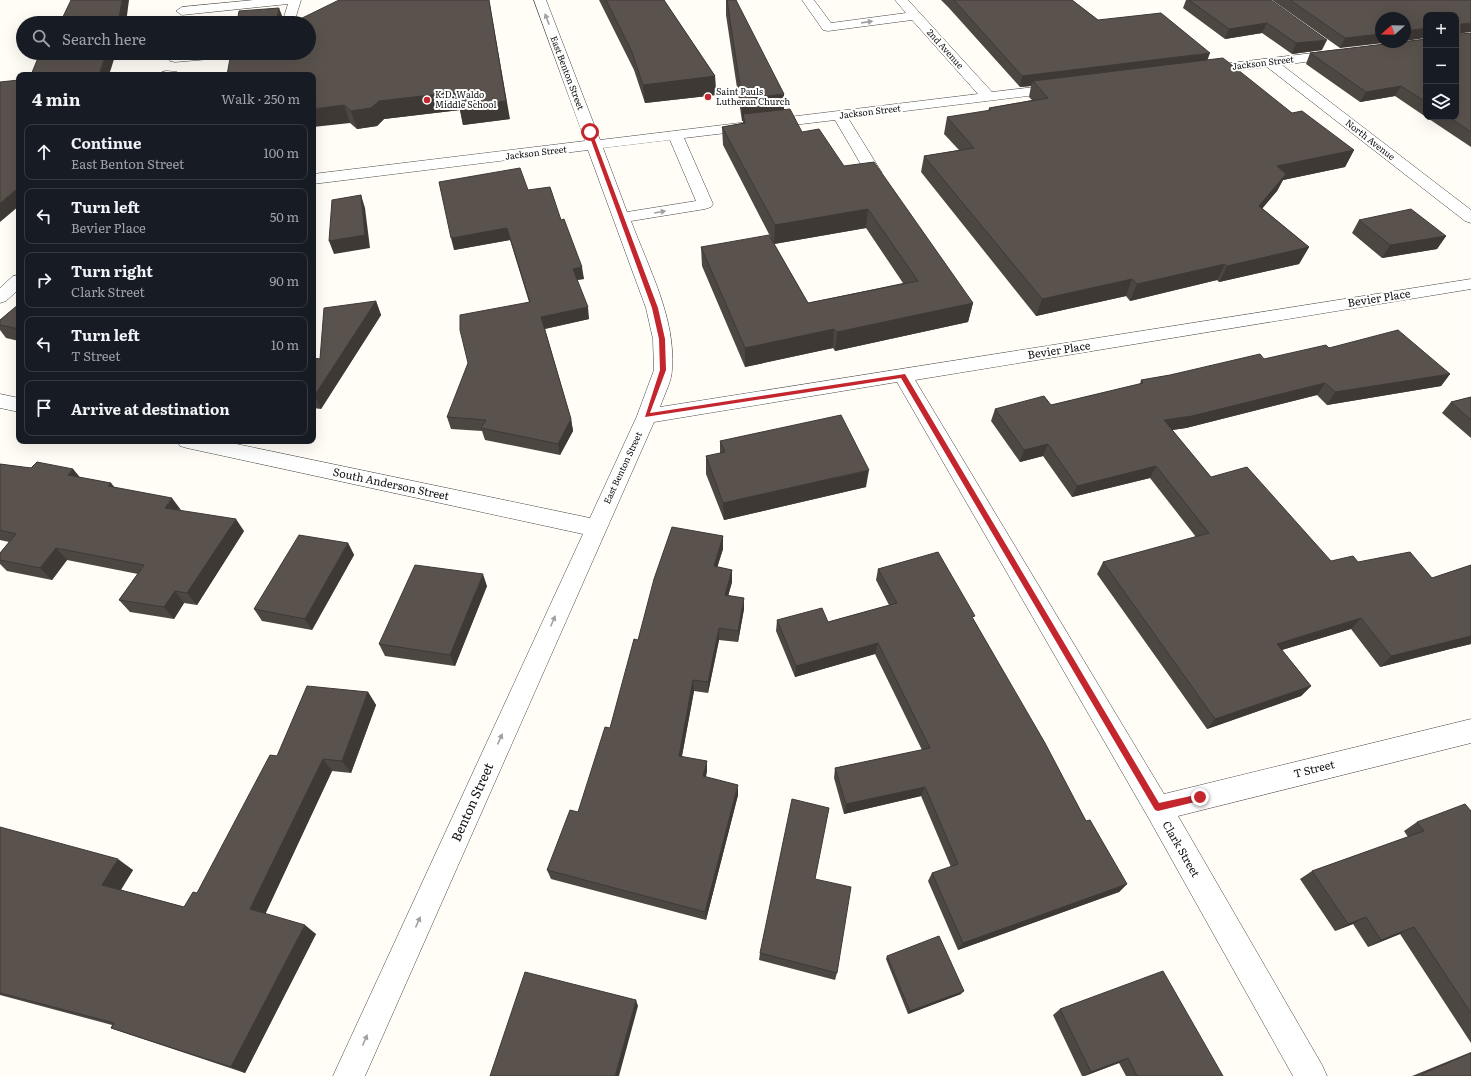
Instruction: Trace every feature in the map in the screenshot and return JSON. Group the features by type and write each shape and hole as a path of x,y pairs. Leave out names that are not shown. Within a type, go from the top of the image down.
{"street":[{"path":"182,11 233,3 290,0"},
{"path":"290,16 295,0"},
{"name":"East Benton Street","path":"540,0 655,308 662,339 663,370 647,416 595,528"},
{"path":"808,0 828,27 915,16"},
{"name":"2nd Avenue","path":"901,0 989,97"},
{"name":"Jackson Street","path":"1192,72 1344,53 1322,43"},
{"path":"172,72 174,60"},
{"name":"North Avenue","path":"1270,62 1471,218"},
{"name":"Jackson Street","path":"316,179 595,146 1075,86"},
{"path":"840,116 874,173"},
{"path":"622,218 705,204 676,136"},
{"path":"0,296 16,283"},
{"name":"Bevier Place","path":"647,416 1471,284"},
{"name":"Clark Street","path":"903,376 1158,808 1311,1076"},
{"path":"0,401 16,404"},
{"name":"South Anderson Street","path":"202,444 595,528"},
{"name":"Benton Street","path":"349,1076 595,528"},
{"name":"T Street","path":"1158,808 1471,731"}],"building":[{"path":"71,0 122,0 119,16 63,16"},
{"path":"339,0 489,0 506,101 459,107 457,92 379,101 371,108 351,111 344,105 316,109 316,72 228,72 230,60 316,60 316,16 306,16"},
{"path":"606,0 664,0 715,76 643,85 632,52"},
{"path":"727,0 736,0 784,94 742,99"},
{"path":"954,0 1072,0 1098,20 1161,13 1210,53 1022,76"},
{"path":"1189,0 1271,0 1327,40 1296,43 1267,23 1229,29"},
{"path":"1290,0 1471,0 1471,23 1461,24 1461,34 1471,33 1471,132 1453,120 1459,120 1459,12 1423,12 1423,28 1411,30 1411,12 1375,12 1375,35 1345,38"},
{"path":"279,8 277,16 238,16 239,11"},
{"path":"1423,39 1423,100 1401,86 1366,92 1310,53 1375,45 1375,48 1411,48 1411,41"},
{"path":"1223,58 1292,113 1302,111 1354,150 1277,166 1286,174 1259,206 1309,247 1227,266 1225,264 1137,284 1132,279 1042,299 924,156 974,148 947,117 991,110 989,108 1048,98 1033,81"},
{"path":"37,60 104,60 100,72 32,72"},
{"path":"16,80 16,190 0,203 0,82"},
{"path":"790,109 802,132 819,129 844,166 874,162 973,303 837,332 834,329 745,348 701,247 769,235 808,303 918,281 868,209 775,225 722,127 745,123 743,114"},
{"path":"520,168 528,190 550,187 561,220 564,219 582,267 573,269 588,307 541,317 571,419 558,444 481,428 486,420 447,417 468,363 460,330 460,315 530,302 507,228 451,238 439,182"},
{"path":"361,195 365,235 329,241 332,200"},
{"path":"1411,209 1446,236 1390,245 1359,220"},
{"path":"376,301 316,393 316,358 320,359 324,308"},
{"path":"16,307 16,328 0,325 0,320"},
{"path":"1398,330 1450,374 1335,392 1325,383 1192,416 1164,420 1211,477 1247,467 1331,561 1353,556 1358,562 1410,552 1432,578 1471,565 1471,636 1391,656 1361,618 1277,644 1311,686 1215,719 1103,562 1209,533 1156,466 1077,486 1048,444 1024,450 995,409 1044,396 1051,405 1143,383 1141,380 1170,375 1260,354 1264,359 1326,345 1329,348"},
{"path":"1471,397 1471,420 1451,402"},
{"path":"841,415 869,470 723,503 706,456 725,452 720,441"},
{"path":"37,462 73,469 68,475 111,483 108,486 172,498 165,508 236,519 187,593 175,591 164,607 119,600 144,565 56,548 40,568 0,560 0,553 16,534 0,530 0,464 31,468"},
{"path":"672,527 723,536 714,566 732,570 725,595 744,598 738,631 719,628 708,682 693,680 679,756 707,761 703,776 738,785 705,912 547,870 570,810 578,812 605,727 610,728 634,639 638,640 654,579"},
{"path":"299,535 348,543 305,619 254,609"},
{"path":"938,552 975,616 972,617 1045,743 1086,821 1090,820 1127,884 963,943 932,873 958,864 925,787 846,804 835,768 930,748 878,643 796,666 777,620 822,608 828,622 897,603 878,569"},
{"path":"415,565 483,574 450,655 379,644"},
{"path":"307,686 368,692 342,761 323,759 250,909 305,925 231,1067 111,1028 114,1023 0,993 0,827 118,859 102,885 184,907 193,892 197,893 270,755 277,756"},
{"path":"792,799 829,808 815,879 851,887 837,973 760,953"},
{"path":"1465,804 1471,811 1471,1013 1414,927 1381,940 1366,917 1348,924 1312,871 1424,831 1417,822"},
{"path":"939,936 964,991 910,1011 887,956"},
{"path":"1163,971 1223,1076 1137,1076 1128,1058 1091,1072 1060,1009"},
{"path":"525,972 636,1000 615,1076 490,1076"},
{"path":"1471,1053 1471,1076 1424,1076 1422,1074"}],"place":[{"name":"Saint Pauls Lutheran Church","path":"708,97"},
{"name":"K.D. Waldo Middle School","path":"427,100"}],"route":[{"path":"590,132 655,308 662,339 663,370 647,416 903,376 1158,808 1200,797"}]}
